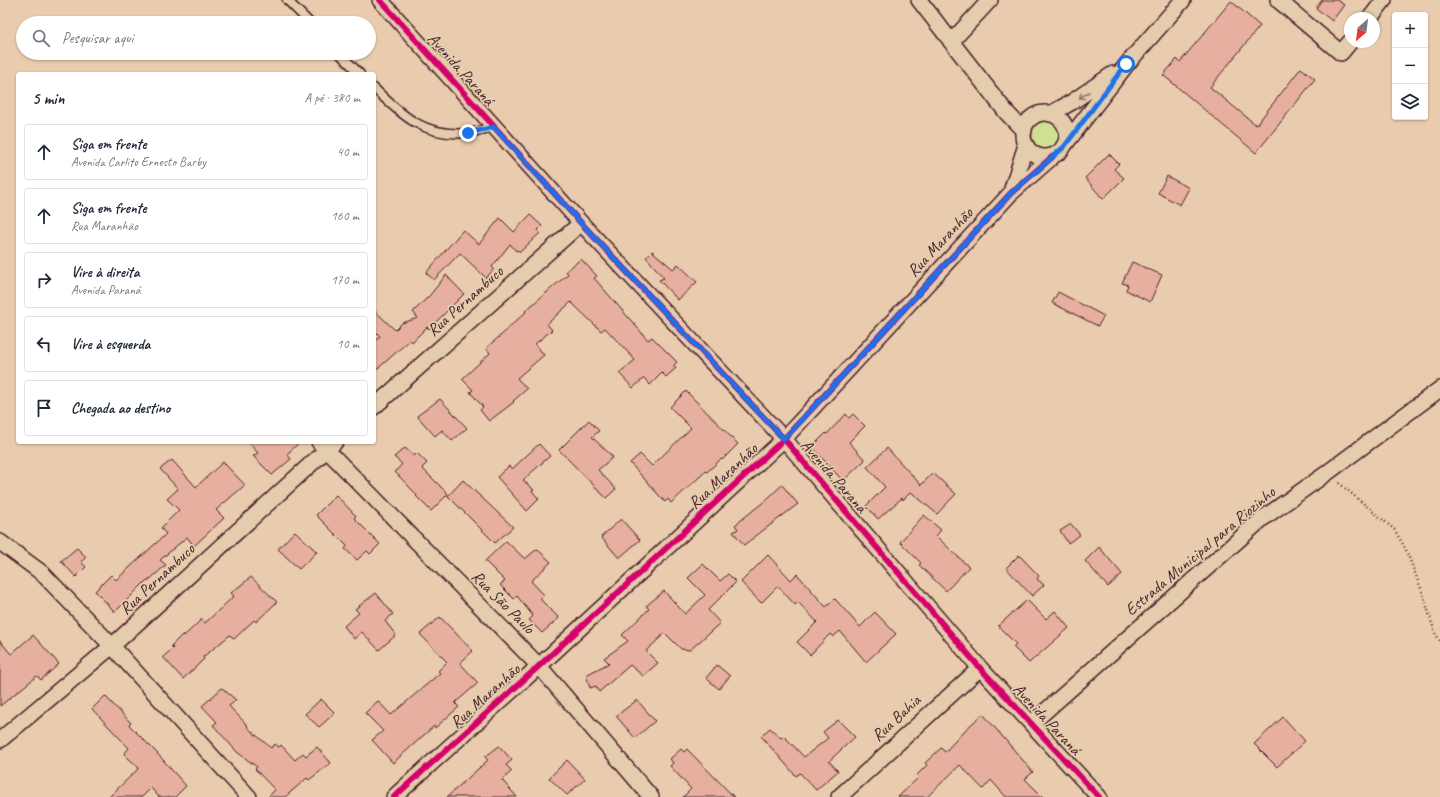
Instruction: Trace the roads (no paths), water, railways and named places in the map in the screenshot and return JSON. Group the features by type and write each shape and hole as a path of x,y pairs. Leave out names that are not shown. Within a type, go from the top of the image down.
{"street":[{"name":"Avenida Paraná","path":"380,0 581,223 784,439 980,668 1099,797"},
{"path":"919,0 951,42 1017,125 1031,151 1044,157 1058,152 1066,141 1067,134 1065,127 1062,121 1057,117 1023,112 998,101"},
{"path":"951,42 990,0"},
{"path":"1025,138 1027,124 1082,96 1126,64 1183,0"},
{"path":"1278,0 1344,47"},
{"path":"1375,12 1384,0"},
{"name":"Rua Maranhão","path":"394,797 539,666 784,439 1011,193 1058,152 1126,64"},
{"name":"Rua Maranhão","path":"1011,193 1025,138"},
{"name":"Rua Pernambuco","path":"376,405 581,223"},
{"name":"Estrada Municipal para Riozinho","path":"1032,723 1262,519 1327,473 1440,388"},
{"name":"Rua Pernambuco","path":"0,740 112,646 327,444"},
{"name":"Rua São Paulo","path":"327,444 539,666 651,797"},
{"path":"0,542 42,573 112,646 249,797"},
{"name":"Rua Bahia","path":"839,797 980,668"}],"lane":[{"path":"287,0 303,16"},
{"path":"347,60 358,72"},
{"path":"376,90 394,108 415,124 440,133 468,133 494,127"}]}
